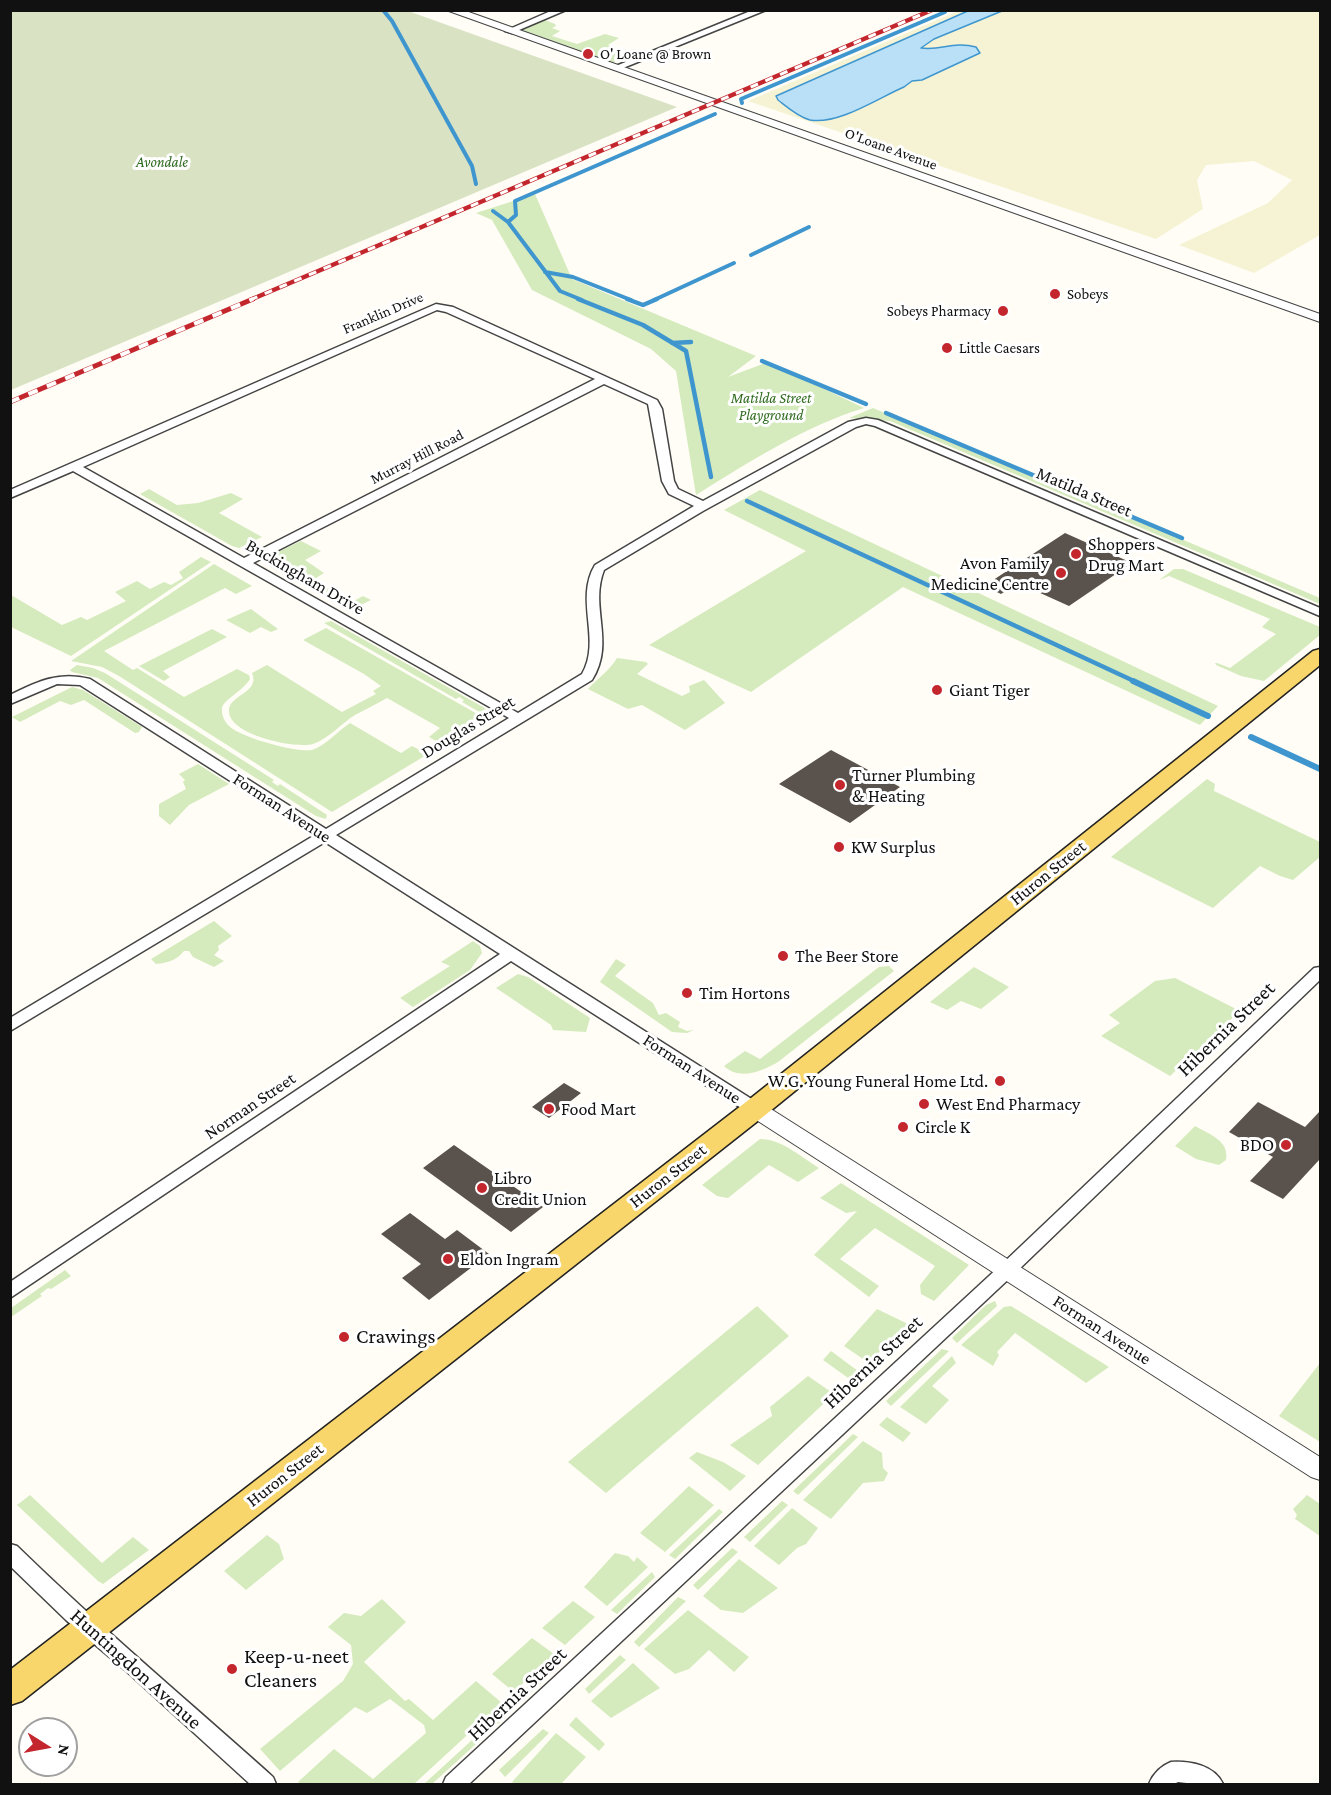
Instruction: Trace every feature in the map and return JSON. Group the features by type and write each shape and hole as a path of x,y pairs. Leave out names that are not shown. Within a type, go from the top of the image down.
{"main road":[{"name":"Huron Street","path":"10,1690 755,1109 1320,655"}],"street":[{"name":"O'Loane Avenue","path":"451,10 1320,318"},
{"path":"509,31 562,10"},
{"path":"615,68 762,10"},
{"name":"Franklin Drive","path":"10,495 431,308 448,309 653,402 668,481 673,491 703,506"},
{"name":"Murray Hill Road","path":"243,563 604,379"},
{"name":"Douglas Street","path":"10,1026 587,677 593,669 598,652 594,576 599,568 703,506 852,424 866,421"},
{"name":"Matilda Street","path":"866,421 878,423 1320,612"},
{"name":"Buckingham Drive","path":"74,467 518,718"},
{"name":"Forman Avenue","path":"10,700 60,678 73,678 85,682 1320,1470"},
{"name":"Norman Street","path":"10,1291 511,954"},
{"name":"Hibernia Street","path":"454,1785 1007,1270 1320,972"},
{"name":"Huntingdon Avenue","path":"10,1552 73,1614 132,1663 265,1785"},
{"path":"1160,1785 1171,1772 1184,1771 1195,1771 1212,1785"}],"shaded area":[{"path":"958,11 1320,11 1320,235 1254,273 1179,245 1268,203 1292,180 1254,161 1206,165 1197,180 1203,209 1156,239 748,101"}],"green space":[{"name":"Avondale","path":"11,10 408,11 677,107 11,390"},
{"path":"545,20 555,24 556,26 552,28 560,31 552,36 577,44 605,34 619,38 608,45 624,52 634,49 640,51 615,60 622,62 612,62 522,30"},
{"name":"Matilda Street Playground","path":"535,194 572,279 756,356 728,377 768,362 864,408 799,435 696,495 676,371 651,349 532,290 492,220 476,213"},
{"path":"873,408 1320,598 1320,604 890,421 849,418"},
{"path":"149,489 177,505 198,503 231,493 243,499 219,513 262,537 239,548 232,546 140,494"},
{"path":"760,490 1218,706 1200,725 903,587 751,692 649,645 806,551 724,510"},
{"path":"301,541 321,551 305,560 324,573 313,580 352,602 363,596 371,600 349,611 269,566 267,561 275,553"},
{"path":"201,557 211,562 71,656 11,627 11,595 62,625 81,617 87,620 126,601 115,592 137,581 150,589 164,582 171,585 183,578 179,572"},
{"path":"214,564 252,586 236,594 225,588 104,651 133,670 137,668 184,697 237,669 249,675 250,679 247,683 223,705 222,712 228,725 234,730 255,739 294,749 312,750 327,742 350,723 401,753 412,746 428,754 332,812 119,676 102,667 71,661"},
{"path":"1174,569 1183,569 1320,627 1320,635 1264,681 1241,676 1216,665 1215,663 1230,668 1276,634 1262,627 1270,619 1169,576 1159,580"},
{"path":"251,609 278,629 271,632 261,627 250,633 226,620"},
{"path":"331,621 483,707 494,716 488,717 462,702 464,700 459,697 456,699 324,623"},
{"path":"326,628 486,719 467,731 463,729 459,731 462,734 443,745 429,737 440,728 387,698 355,715 313,744 279,742 251,734 232,720 229,712 230,706 252,685 254,680 252,673 267,665 342,712 376,694 373,691 381,686 303,640"},
{"path":"212,629 227,637 163,671 170,677 164,681 139,666"},
{"path":"617,658 646,662 648,664 637,674 682,696 690,692 689,686 704,680 725,703 685,730 642,705 628,709 588,689"},
{"path":"77,665 105,673 274,780 272,782 278,786 280,784 327,815 326,819 316,816 98,678 70,670"},
{"path":"72,687 83,690 142,727 139,732 135,733 84,700 71,705 60,701 20,722 12,717"},
{"path":"198,764 229,784 189,805 170,825 159,816 159,804 186,789 183,782 185,780 179,774"},
{"path":"1207,779 1215,784 1214,791 1320,842 1320,857 1293,880 1260,866 1213,908 1111,857"},
{"path":"214,921 232,936 218,946 219,950 214,955 224,961 214,967 193,957 189,951 184,951 175,959 164,963 156,964 151,959"},
{"path":"473,941 480,946 482,953 470,970 413,1007 400,998 450,966 441,962"},
{"path":"616,959 626,965 615,976 653,1003 659,1015 666,1013 680,1022 678,1027 687,1031 694,1030 687,1033 672,1032 600,982"},
{"path":"889,966 894,971 778,1062 765,1069 744,1074 730,1071 724,1066 745,1051 760,1059 879,967"},
{"path":"974,967 1009,987 981,1009 961,1001 947,1010 930,1002"},
{"path":"518,974 528,977 590,1018 586,1032 553,1030 551,1025 496,988"},
{"path":"1175,978 1240,1011 1170,1076 1101,1036 1120,1023 1109,1015 1155,981"},
{"path":"1195,1126 1222,1143 1226,1160 1219,1165 1196,1159 1175,1146"},
{"path":"760,1139 784,1145 819,1168 798,1182 769,1165 728,1198 717,1196 702,1185"},
{"path":"841,1183 969,1265 934,1301 921,1294 920,1285 935,1266 875,1228 840,1259 879,1286 869,1297 814,1255 857,1211 846,1213 820,1198"},
{"path":"65,1270 71,1276 51,1289 48,1288 40,1294 42,1296 11,1317 11,1308"},
{"path":"995,1301 997,1306 957,1343 952,1338 986,1305"},
{"path":"757,1306 789,1336 606,1493 568,1462"},
{"path":"1011,1306 1109,1367 1086,1383 1015,1333 997,1352 999,1355 993,1366 961,1345 1004,1307"},
{"path":"877,1309 908,1324 869,1362 844,1346"},
{"path":"942,1349 949,1351 891,1406 886,1401"},
{"path":"831,1351 858,1371 851,1380 823,1360"},
{"path":"952,1356 956,1363 932,1386 949,1400 926,1424 900,1407"},
{"path":"1320,1363 1320,1442 1279,1416"},
{"path":"808,1376 834,1394 758,1465 730,1445 772,1416 770,1407"},
{"path":"887,1417 911,1433 903,1442 879,1425"},
{"path":"853,1434 858,1437 798,1495 793,1491"},
{"path":"863,1441 882,1453 883,1468 888,1473 884,1481 863,1483 831,1519 803,1500"},
{"path":"697,1452 723,1462 746,1476 730,1491 689,1458"},
{"path":"689,1486 714,1505 665,1552 640,1533"},
{"path":"30,1495 102,1563 133,1537 149,1550 103,1584 17,1505"},
{"path":"1307,1495 1320,1504 1320,1536 1295,1519 1297,1515 1293,1509"},
{"path":"782,1501 788,1505 750,1542 744,1537"},
{"path":"792,1508 818,1528 806,1544 797,1548 779,1565 754,1546"},
{"path":"719,1509 723,1512 675,1559 669,1555"},
{"path":"267,1535 279,1544 284,1559 246,1590 224,1571"},
{"path":"732,1548 738,1552 698,1590 693,1585"},
{"path":"615,1553 628,1556 634,1562 637,1557 648,1567 607,1606 584,1587"},
{"path":"739,1559 778,1588 743,1613 721,1610 703,1596"},
{"path":"652,1572 655,1577 617,1614 611,1610"},
{"path":"678,1597 686,1601 639,1647 634,1642"},
{"path":"382,1599 406,1622 364,1662 405,1701 409,1699 433,1720 476,1681 502,1703 414,1784 300,1784 298,1782 334,1749 373,1779 426,1733 424,1725 390,1699 367,1713 355,1707 280,1771 260,1749 343,1681 353,1664 351,1645 328,1627 344,1613 361,1616"},
{"path":"573,1601 595,1617 565,1645 542,1628"},
{"path":"688,1610 749,1657 734,1672 709,1650 689,1669 675,1674 644,1649"},
{"path":"532,1638 554,1654 514,1692 492,1674"},
{"path":"620,1655 626,1660 589,1694 585,1689"},
{"path":"557,1660 562,1664 524,1699 518,1696"},
{"path":"633,1663 660,1688 611,1718 591,1701"},
{"path":"507,1708 510,1713 432,1784 424,1784"},
{"path":"576,1717 605,1744 599,1751 569,1725"},
{"path":"543,1729 549,1733 505,1777 499,1770"},
{"path":"556,1733 586,1757 561,1784 515,1784 512,1782"}],"water":[{"path":"970,10 1002,11 934,39 921,48 968,45 976,47 980,53 922,80 912,81 858,110 833,118 810,120 793,112 776,96"}],"building":[{"name":"Avon Family Medicine Centre","path":"1065,533 1132,563 1069,606 1018,583 1001,594 984,586"},
{"name":"Turner Plumbing & Heating","path":"831,750 900,787 850,823 779,784"},
{"path":"564,1083 581,1093 549,1118 532,1107"},
{"name":"BDO","path":"1258,1102 1305,1127 1320,1111 1320,1159 1283,1199 1250,1181 1273,1157 1229,1132"},
{"name":"Libro Credit Union","path":"454,1145 543,1207 511,1232 423,1168"},
{"name":"Eldon Ingram","path":"410,1213 445,1239 457,1230 489,1254 429,1300 402,1278 421,1264 381,1234"}],"waterway":[{"path":"383,10 392,21 472,166 476,184"},
{"path":"742,103 741,99 945,12"},
{"path":"508,222 516,215 515,201 715,114"},
{"path":"493,211 508,222"},
{"path":"508,222 546,272"},
{"path":"751,255 809,227"},
{"path":"654,300 734,263"},
{"path":"546,272 573,277 631,300"},
{"path":"546,272 560,291 582,300"},
{"path":"578,299 643,325 673,343"},
{"path":"627,299 643,305 657,299"},
{"path":"673,343 691,342"},
{"path":"673,343 686,351 711,477"},
{"path":"762,361 866,404"},
{"path":"886,413 1182,538"},
{"path":"747,501 1136,682"},
{"path":"1133,681 1208,716"},
{"path":"1251,737 1320,769"}],"railway":[{"path":"250,300 932,10"},
{"path":"10,402 253,299"}],"place":[{"name":"O' Loane @ Brown","path":"588,54"},
{"name":"Sobeys","path":"1055,294"},
{"name":"Sobeys Pharmacy","path":"1003,311"},
{"name":"Little Caesars","path":"947,348"},
{"name":"Shoppers Drug Mart","path":"1076,554"},
{"name":"Avon Family Medicine Centre","path":"1061,573"},
{"name":"Giant Tiger","path":"937,690"},
{"name":"Turner Plumbing & Heating","path":"840,785"},
{"name":"KW Surplus","path":"839,847"},
{"name":"The Beer Store","path":"783,956"},
{"name":"Tim Hortons","path":"687,993"},
{"name":"W.G. Young Funeral Home Ltd.","path":"1000,1081"},
{"name":"West End Pharmacy","path":"924,1104"},
{"name":"Food Mart","path":"549,1109"},
{"name":"Circle K","path":"903,1127"},
{"name":"BDO","path":"1286,1145"},
{"name":"Libro Credit Union","path":"482,1188"},
{"name":"Eldon Ingram","path":"448,1259"},
{"name":"Crawings","path":"344,1337"},
{"name":"Keep-u-neet Cleaners","path":"232,1669"}]}
